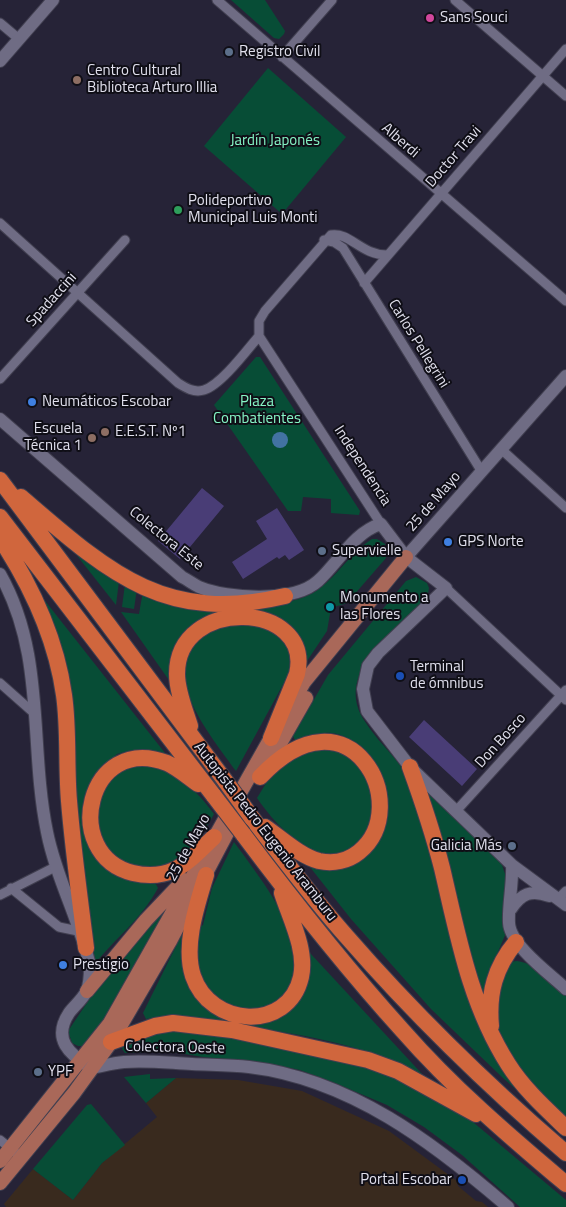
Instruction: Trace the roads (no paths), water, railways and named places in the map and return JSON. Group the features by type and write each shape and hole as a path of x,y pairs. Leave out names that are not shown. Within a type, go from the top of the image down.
{"highway":[{"path":"0,479 87,553 134,584 174,597 215,604 240,604 285,596"},
{"name":"Autopista Pedro Eugenio Aramburu","path":"0,479 252,818 346,936 413,1010 518,1112 566,1153"},
{"name":"Autopista Pedro Eugenio Aramburu","path":"0,516 320,936 404,1033 500,1128"},
{"path":"0,538 31,590 53,645 60,669 67,728 69,799 86,948"},
{"path":"193,738 179,691 177,676 178,660 189,636 201,627 225,618 238,617 258,619 275,624 285,631 295,646 299,662 297,674 270,738"},
{"path":"252,818 304,854 318,861 330,862 346,860 367,845 375,834 379,822 380,807 372,776 356,753 348,746 322,740 307,744 279,760 260,777"},
{"path":"214,796 168,764 142,758 130,759 116,765 99,782 90,810 91,824 99,850 115,866 140,875 154,875 176,870 214,837"},
{"path":"410,767 429,817 467,974 493,1038 518,1078 566,1128"},
{"path":"203,869 192,937 194,977 207,1000 230,1014 242,1017 258,1016 282,1007 292,997 301,977 302,956 279,881"},
{"path":"493,1038 490,1012 494,978 504,956 516,942"},
{"path":"111,1042 155,1026 173,1023 232,1030 340,1052 398,1071 441,1093 500,1128 566,1184"}],"main road":[{"name":"25 de Mayo","path":"86,1065 111,1042 203,869 214,837 304,682 330,653 406,557"},
{"name":"25 de Mayo","path":"86,1065 260,777 330,653"},
{"path":"87,991 146,920 203,869"},
{"path":"0,1161 86,1065"},
{"path":"0,1183 10,1149"}],"street":[{"path":"0,61 53,0"},
{"name":"Alberdi","path":"217,0 566,301"},
{"path":"282,56 332,0"},
{"path":"455,0 566,96"},
{"path":"0,22 19,39"},
{"name":"Doctor Travi","path":"364,283 566,49"},
{"path":"0,223 178,383 195,391 203,391 214,386 259,336 259,321 265,310 324,240 331,235 343,236 375,255 387,255"},
{"name":"Spadaccini","path":"0,379 125,240"},
{"name":"Carlos Pellegrini","path":"324,240 334,242 342,248 482,472"},
{"name":"Independencia","path":"259,336 380,524 406,557 446,588 564,695"},
{"name":"25 de Mayo","path":"406,557 566,376"},
{"name":"Colectora Este","path":"0,419 182,577 199,587 214,591 285,596 300,591 317,582 366,531 380,524"},
{"path":"502,450 566,508"},
{"path":"0,574 17,607 32,668 43,812 57,866 78,931 86,948 90,976 87,991 68,1014 61,1034 64,1047 86,1065"},
{"path":"446,588 378,652 368,666 364,677 363,689 367,711 410,767 457,810 512,865 563,899"},
{"path":"0,683 36,714"},
{"name":"Don Bosco","path":"457,810 564,695"},
{"path":"512,865 509,923 516,942 566,989"},
{"path":"0,894 57,866"},
{"path":"11,888 59,927 78,931"},
{"path":"510,911 518,899 532,892 563,899"},
{"name":"Colectora Oeste","path":"86,1065 125,1062 228,1065 301,1078 358,1101 412,1131 434,1146 508,1207"}],"water":[{"path":"277,432 283,432 288,437 286,446 277,448 272,443 272,437"}],"place":[{"name":"Sans Souci","path":"430,18"},
{"name":"Registro Civil","path":"229,52"},
{"name":"Centro Cultural Biblioteca Arturo Illia","path":"77,80"},
{"name":"Polideportivo Municipal Luis Monti","path":"178,210"},
{"name":"Neumáticos Escobar","path":"32,402"},
{"name":"E.E.S.T. Nº1","path":"105,432"},
{"name":"Escuela Técnica 1","path":"92,438"},
{"name":"GPS Norte","path":"448,542"},
{"name":"Supervielle","path":"322,551"},
{"name":"Monumento a las Flores","path":"330,607"},
{"name":"Terminal de ómnibus","path":"400,676"},
{"name":"Galicia Más","path":"512,846"},
{"name":"Prestigio","path":"63,965"},
{"name":"YPF","path":"38,1072"},
{"name":"Portal Escobar","path":"462,1180"}],"park label":[{"name":"Jardín Japonés","path":"275,141"},
{"name":"Plaza Combatientes","path":"257,410"}]}
